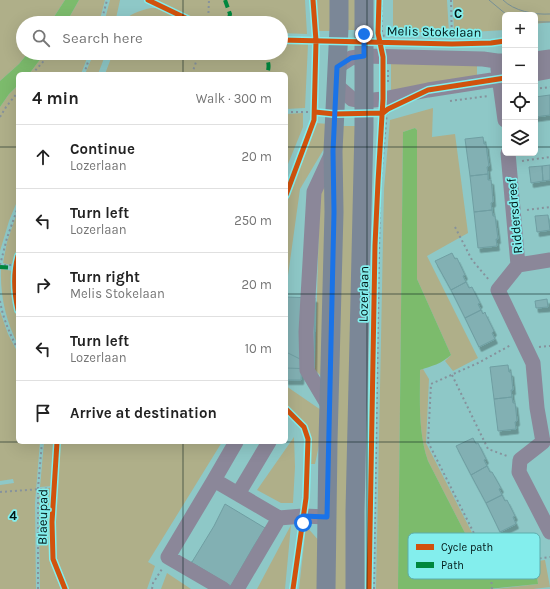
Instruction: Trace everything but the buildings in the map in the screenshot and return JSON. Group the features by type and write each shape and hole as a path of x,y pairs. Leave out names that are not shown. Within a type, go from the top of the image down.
{"main road":[{"path":"326,589 334,212 333,151 338,0"},
{"name":"Lozerlaan","path":"355,589 355,511 364,101 364,0"}],"street":[{"name":"Melis Stokelaan","path":"336,76 351,58 386,52 501,61"},
{"path":"538,59 550,57"},
{"path":"336,76 352,99 386,105 428,90 502,79 501,61"},
{"path":"538,73 550,71"},
{"path":"329,407 307,370 306,332 314,192 333,151"},
{"name":"Riddersdreef","path":"498,290 518,265 509,158"},
{"path":"518,265 550,260"},
{"path":"498,290 533,363 537,408 546,441 520,460 518,472 550,532"},
{"path":"223,589 168,557 235,444"},
{"path":"238,494 268,444"},
{"path":"214,480 279,518 303,516 327,517"},
{"path":"237,589 279,518"}],"path":[{"path":"103,16 107,0"},
{"path":"209,0 210,16"},
{"path":"451,0 452,44"},
{"path":"34,72 45,60"},
{"path":"85,72 89,60"},
{"path":"193,72 197,60"},
{"path":"538,89 550,87"},
{"path":"0,117 6,106 16,94"},
{"path":"314,120 315,104"},
{"path":"374,589 380,191 386,105"},
{"path":"288,112 334,114"},
{"path":"509,158 550,157"},
{"path":"514,212 550,207"},
{"path":"15,274 16,263 0,266 7,238 16,213"},
{"path":"455,227 472,260 498,290"},
{"path":"0,301 2,314 16,346"},
{"path":"474,533 428,442 431,384 452,375 522,339"},
{"path":"452,375 488,449 520,460"},
{"path":"38,589 38,488 42,444"},
{"path":"0,492 54,488"},
{"path":"152,589 154,582 168,557"},
{"path":"540,558 550,557"},
{"path":"491,579 492,589"}],"shaded area":[{"path":"0,0 65,0 55,16 16,16 16,60 22,60 0,81"},
{"path":"65,0 79,0 70,16 55,16"},
{"path":"79,0 105,0 101,16 70,16"},
{"path":"110,0 120,0 117,16 106,16"},
{"path":"156,0 305,0 307,34 288,33 288,16 189,16"},
{"path":"315,0 330,0 330,31 317,31"},
{"path":"347,0 359,0 358,30 347,30"},
{"path":"393,0 447,0 449,33 393,31"},
{"path":"453,0 550,0 550,22 538,24 538,12 502,12 502,30 454,33"},
{"path":"159,8 177,16 131,16 139,11"},
{"path":"288,44 308,44 305,108 288,109 288,72 106,72 110,60 288,60"},
{"path":"22,60 40,60 31,72 16,72 16,87 0,107 0,81"},
{"path":"40,60 86,60 82,72 31,72"},
{"path":"91,60 103,60 99,72 86,72"},
{"path":"391,63 477,65 477,80 391,92"},
{"path":"16,87 16,204 0,251 0,107"},
{"path":"433,108 432,137 455,134 468,233 427,256 478,358 453,371 445,361 451,355 417,279 417,130 415,128 403,132 398,589 376,589 384,189 390,120"},
{"path":"303,113 303,127 288,164 288,114"},
{"path":"315,123 329,124 328,142 300,189 288,276 288,198"},
{"path":"340,126 357,126 348,589 332,589"},
{"path":"415,128 417,130 417,279 451,355 440,363 420,370 421,428 428,461 465,533 408,533 408,579 537,579 538,584 489,589 398,589 403,132"},
{"path":"328,172 324,379 315,370 320,185"},
{"path":"16,216 16,256 10,265 3,263 7,242"},
{"path":"1,269 13,271 12,293 16,310 16,340 7,318 1,279"},
{"path":"0,311 8,334 16,349 16,444 40,444 35,503 36,589 0,589 0,485 14,483 13,479 0,481"},
{"path":"423,369 429,379 426,443 472,533 465,533 428,461 421,428 420,370"},
{"path":"288,387 321,410 322,431 315,464 310,464 311,439 306,427 288,408"},
{"path":"294,437 295,467 293,503 281,503 257,490"},
{"path":"44,444 55,444 52,486 40,487"},
{"path":"59,444 221,444 148,562 155,566 147,589 68,589 56,560 54,539"},
{"path":"40,488 52,488 52,560 63,589 40,589"},
{"path":"291,525 285,589 257,589"},
{"path":"306,526 320,542 319,589 299,589"},
{"path":"545,560 550,587 533,589 495,589 538,584 537,579 540,579 540,561"},
{"path":"167,573 191,589 161,589"}],"tram line":[{"path":"489,0 503,12"},
{"path":"503,0 518,10 537,14 550,14"},
{"path":"538,22 550,22"}],"marked path":[{"path":"225,0 230,16"},
{"path":"267,60 267,72"},
{"path":"0,267 16,268"}],"cycle path":[{"path":"148,0 181,16"},
{"path":"288,190 314,120 316,41 313,0"},
{"path":"369,589 375,245 383,99 383,57 378,33 379,0"},
{"path":"288,40 452,44 502,41"},
{"path":"315,112 334,114 383,113 388,109 428,90 502,78"},
{"path":"16,265 16,296"},
{"path":"288,411 304,427 308,439 306,498 293,589"},
{"name":"Blaeupad","path":"57,444 52,522 53,559 65,589"}],"route":[{"path":"303,523 303,516 327,517 334,212 333,151 337,67 351,58 364,56 364,34"}]}
